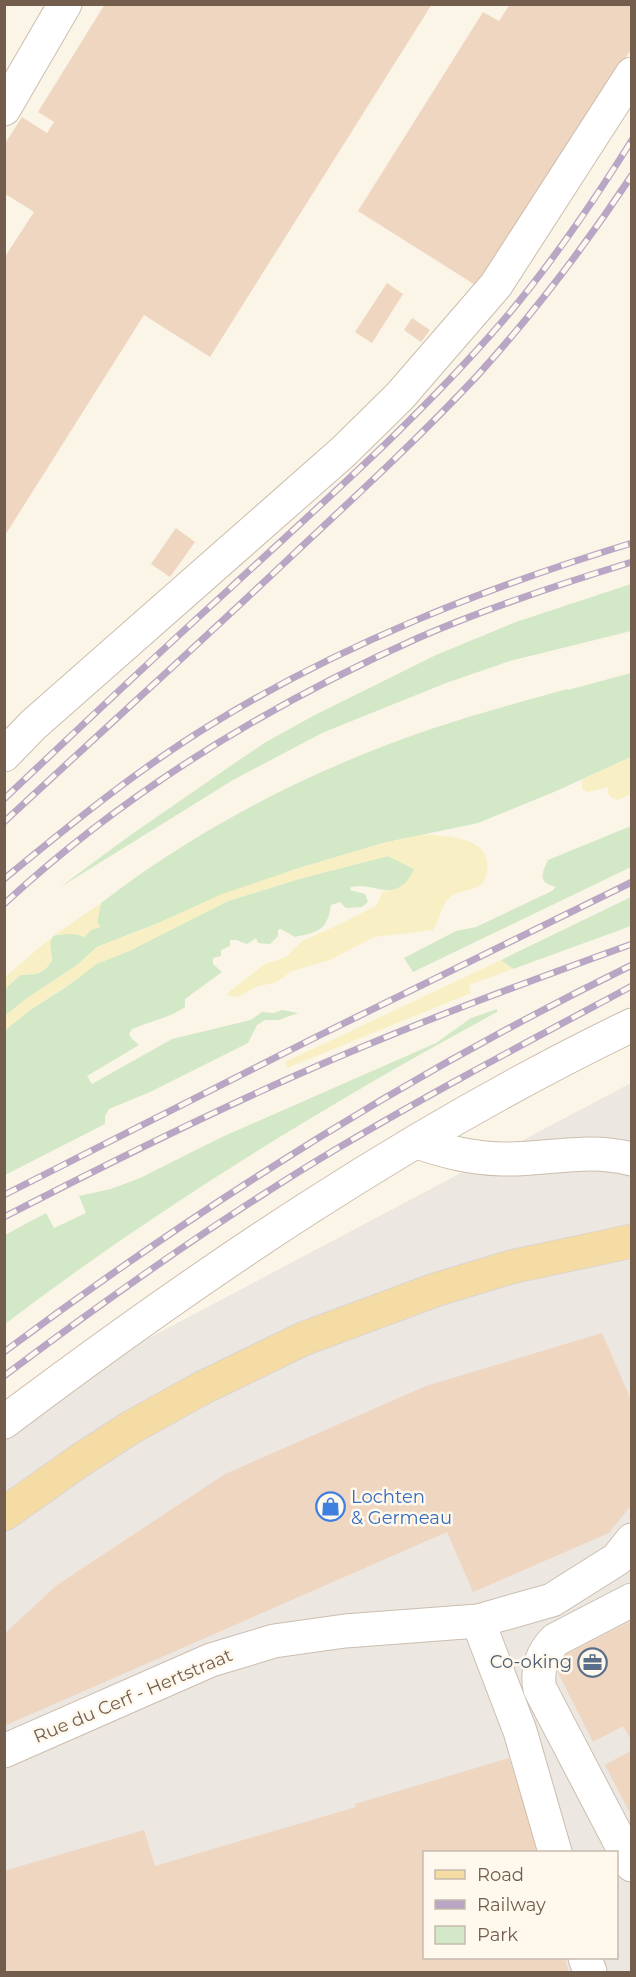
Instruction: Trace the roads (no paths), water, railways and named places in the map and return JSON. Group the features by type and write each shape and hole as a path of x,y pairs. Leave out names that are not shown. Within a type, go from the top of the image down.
{"main road":[{"path":"4,1514 130,1428 202,1388 303,1338 435,1290 511,1267 632,1241"}],"street":[{"path":"4,109 65,4"},
{"path":"4,754 41,718 343,452 400,396 496,285 632,74"},
{"path":"4,1422 115,1338 208,1273 296,1216 417,1142 573,1054 632,1025"},
{"path":"417,1142 457,1155 504,1159 573,1153 611,1154 632,1159"},
{"name":"Rue du Cerf - Hertstraat","path":"4,1751 211,1660 274,1641 345,1631 478,1621 552,1600 617,1559 632,1540"},
{"path":"594,1574 625,1604 555,1640 546,1648 541,1660 538,1680 540,1689 632,1865"},
{"path":"478,1621 520,1731 555,1851"}],"railway":[{"path":"4,799 332,494 436,394 501,323 537,279 586,211 632,140"},
{"path":"4,822 225,619 455,399 539,303 596,228 632,175"},
{"path":"4,879 131,778 185,741 261,695 363,643 416,620 523,579 632,543"},
{"path":"4,904 50,863 149,788 200,754 307,692 444,627 524,597 632,562"},
{"path":"4,1195 316,1037 632,882"},
{"path":"4,1217 182,1128 332,1060 460,1008 632,944"},
{"path":"4,1352 154,1245 309,1144 468,1050 632,965"},
{"path":"4,1376 168,1258 295,1174 411,1106 632,986"}],"place":[{"name":"Lochten & Germeau","path":"330,1507"},
{"name":"Co-oking","path":"593,1662"}]}
